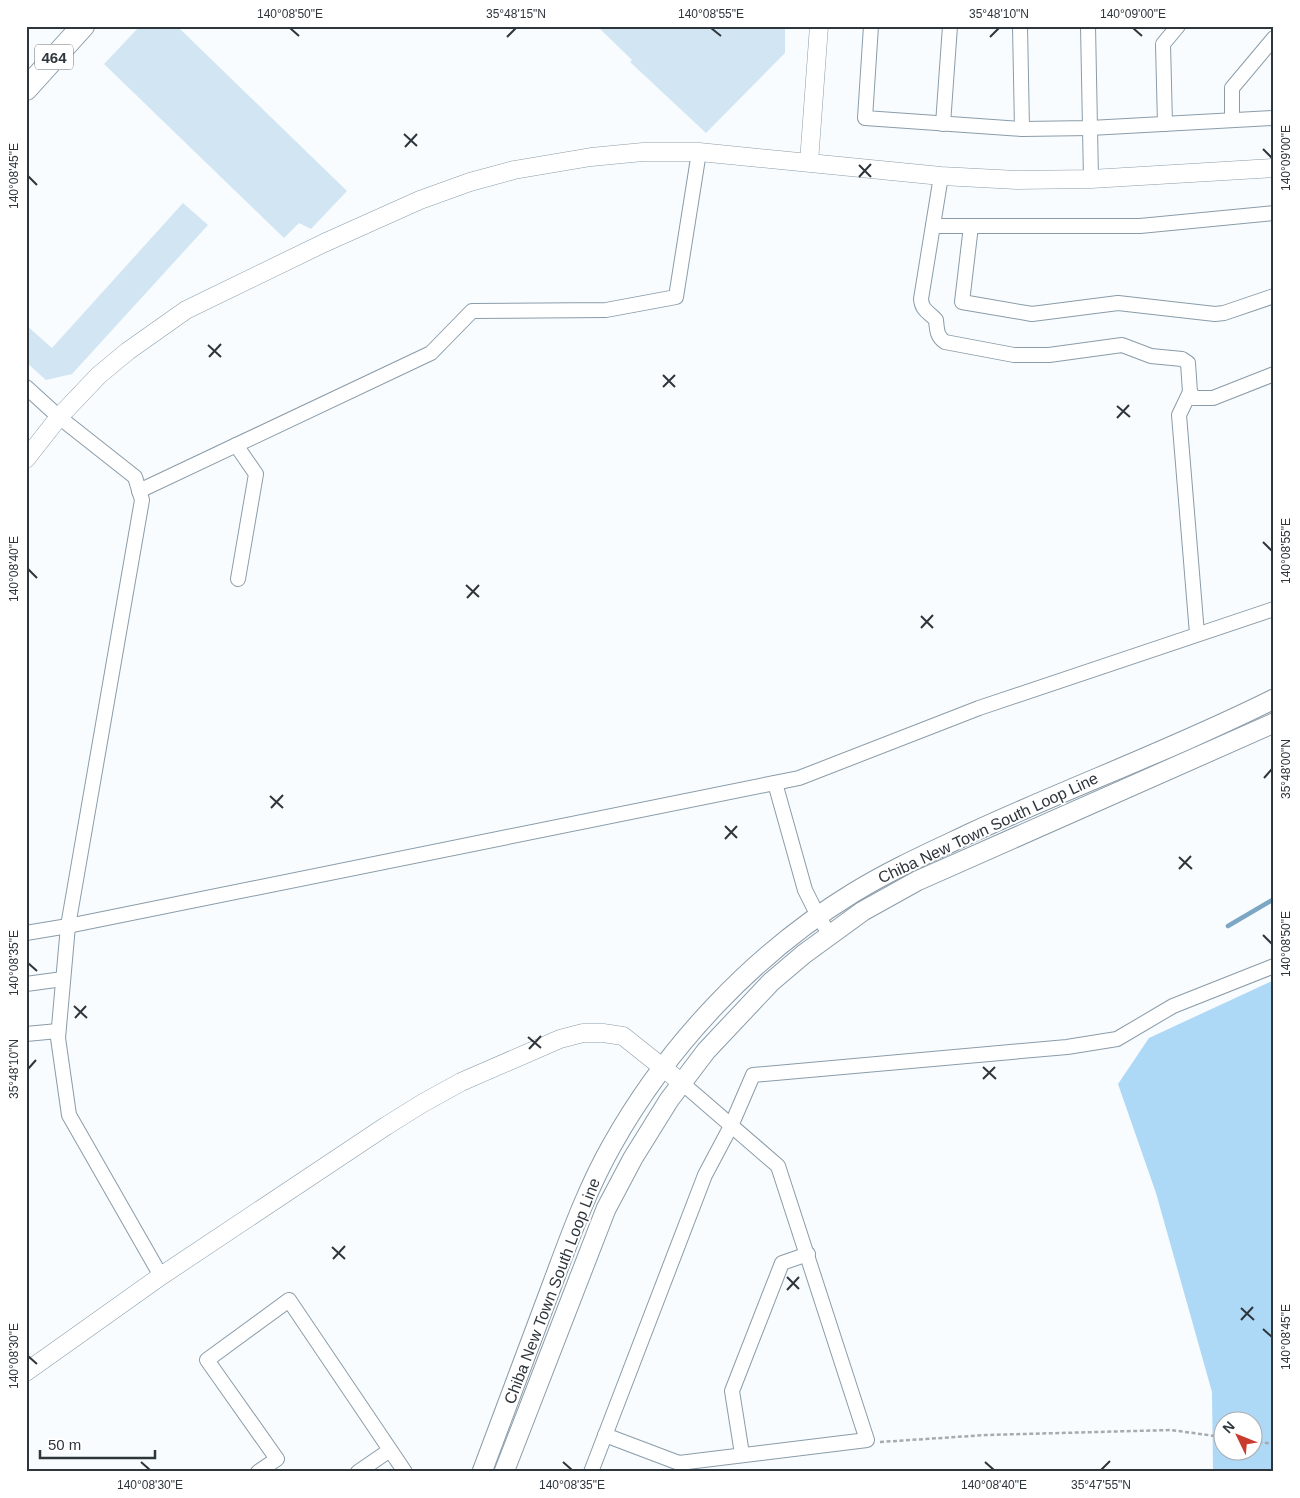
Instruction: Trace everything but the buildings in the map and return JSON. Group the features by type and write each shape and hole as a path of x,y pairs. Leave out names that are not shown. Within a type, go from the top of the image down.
{"highway":[{"name":"464","path":"26,89 83,26"}],"main road":[{"name":"Chiba New Town South Loop Line","path":"482,1472 584,1201 612,1145 649,1086 689,1036 757,964 818,916 853,893 910,861 1208,730 1274,698"},
{"name":"Chiba New Town South Loop Line","path":"504,1472 606,1209 632,1158 669,1100 706,1051 771,982 830,935 864,911 918,881 1274,723"}],"street":[{"path":"809,162 820,26"},
{"path":"871,26 865,118 1022,129 1090,128 1274,118"},
{"path":"943,124 950,26"},
{"path":"1020,26 1022,129"},
{"path":"1088,26 1091,179"},
{"path":"1165,124 1163,44 1178,26"},
{"path":"1232,120 1232,88 1274,38"},
{"path":"26,459 59,417 99,375 128,350 186,310 324,243 420,200 470,182 514,170 591,157 643,152 699,152 941,176 1017,180 1091,179 1274,168"},
{"path":"139,491 431,353 472,311 606,310 676,297 699,152"},
{"path":"941,176 921,299 921,306 936,320 938,335 941,340 1014,355 1049,355 1122,344 1151,356 1182,359 1188,363 1190,392 1179,415 1197,634"},
{"path":"933,226 1140,226 1274,213"},
{"path":"970,226 962,302 1032,314 1118,303 1215,314 1224,313 1274,296"},
{"path":"1190,392 1194,398 1213,398 1274,374"},
{"path":"26,388 59,417 135,477 142,500 68,926 58,1038 69,1115 161,1276"},
{"path":"236,445 256,474 238,579"},
{"path":"26,933 799,778 978,708 1274,609"},
{"path":"775,783 805,890 830,935"},
{"path":"591,1472 706,1175 731,1126 753,1075 1067,1047 1117,1039 1173,1006 1274,966"},
{"path":"26,984 63,979"},
{"path":"26,1034 58,1031"},
{"path":"26,1372 161,1276 423,1103 461,1082 560,1039 583,1033 603,1033 623,1036 682,1083 778,1166 867,1440 679,1463 605,1435"},
{"path":"742,1454 732,1391 782,1263 808,1254"},
{"path":"258,1472 277,1459 207,1360 289,1300 405,1472"},
{"path":"358,1472 390,1450"},
{"path":"661,1457 669,1472"}],"path":[{"path":"867,1440 877,1442 986,1435 1171,1430 1212,1436"}],"shaded area":[{"path":"1274,980 1274,1472 1213,1472 1213,1460 1262,1460 1262,1410 1212,1410 1212,1392 1156,1193 1118,1084 1149,1038"}],"waterway":[{"path":"1228,926 1274,899"}]}
